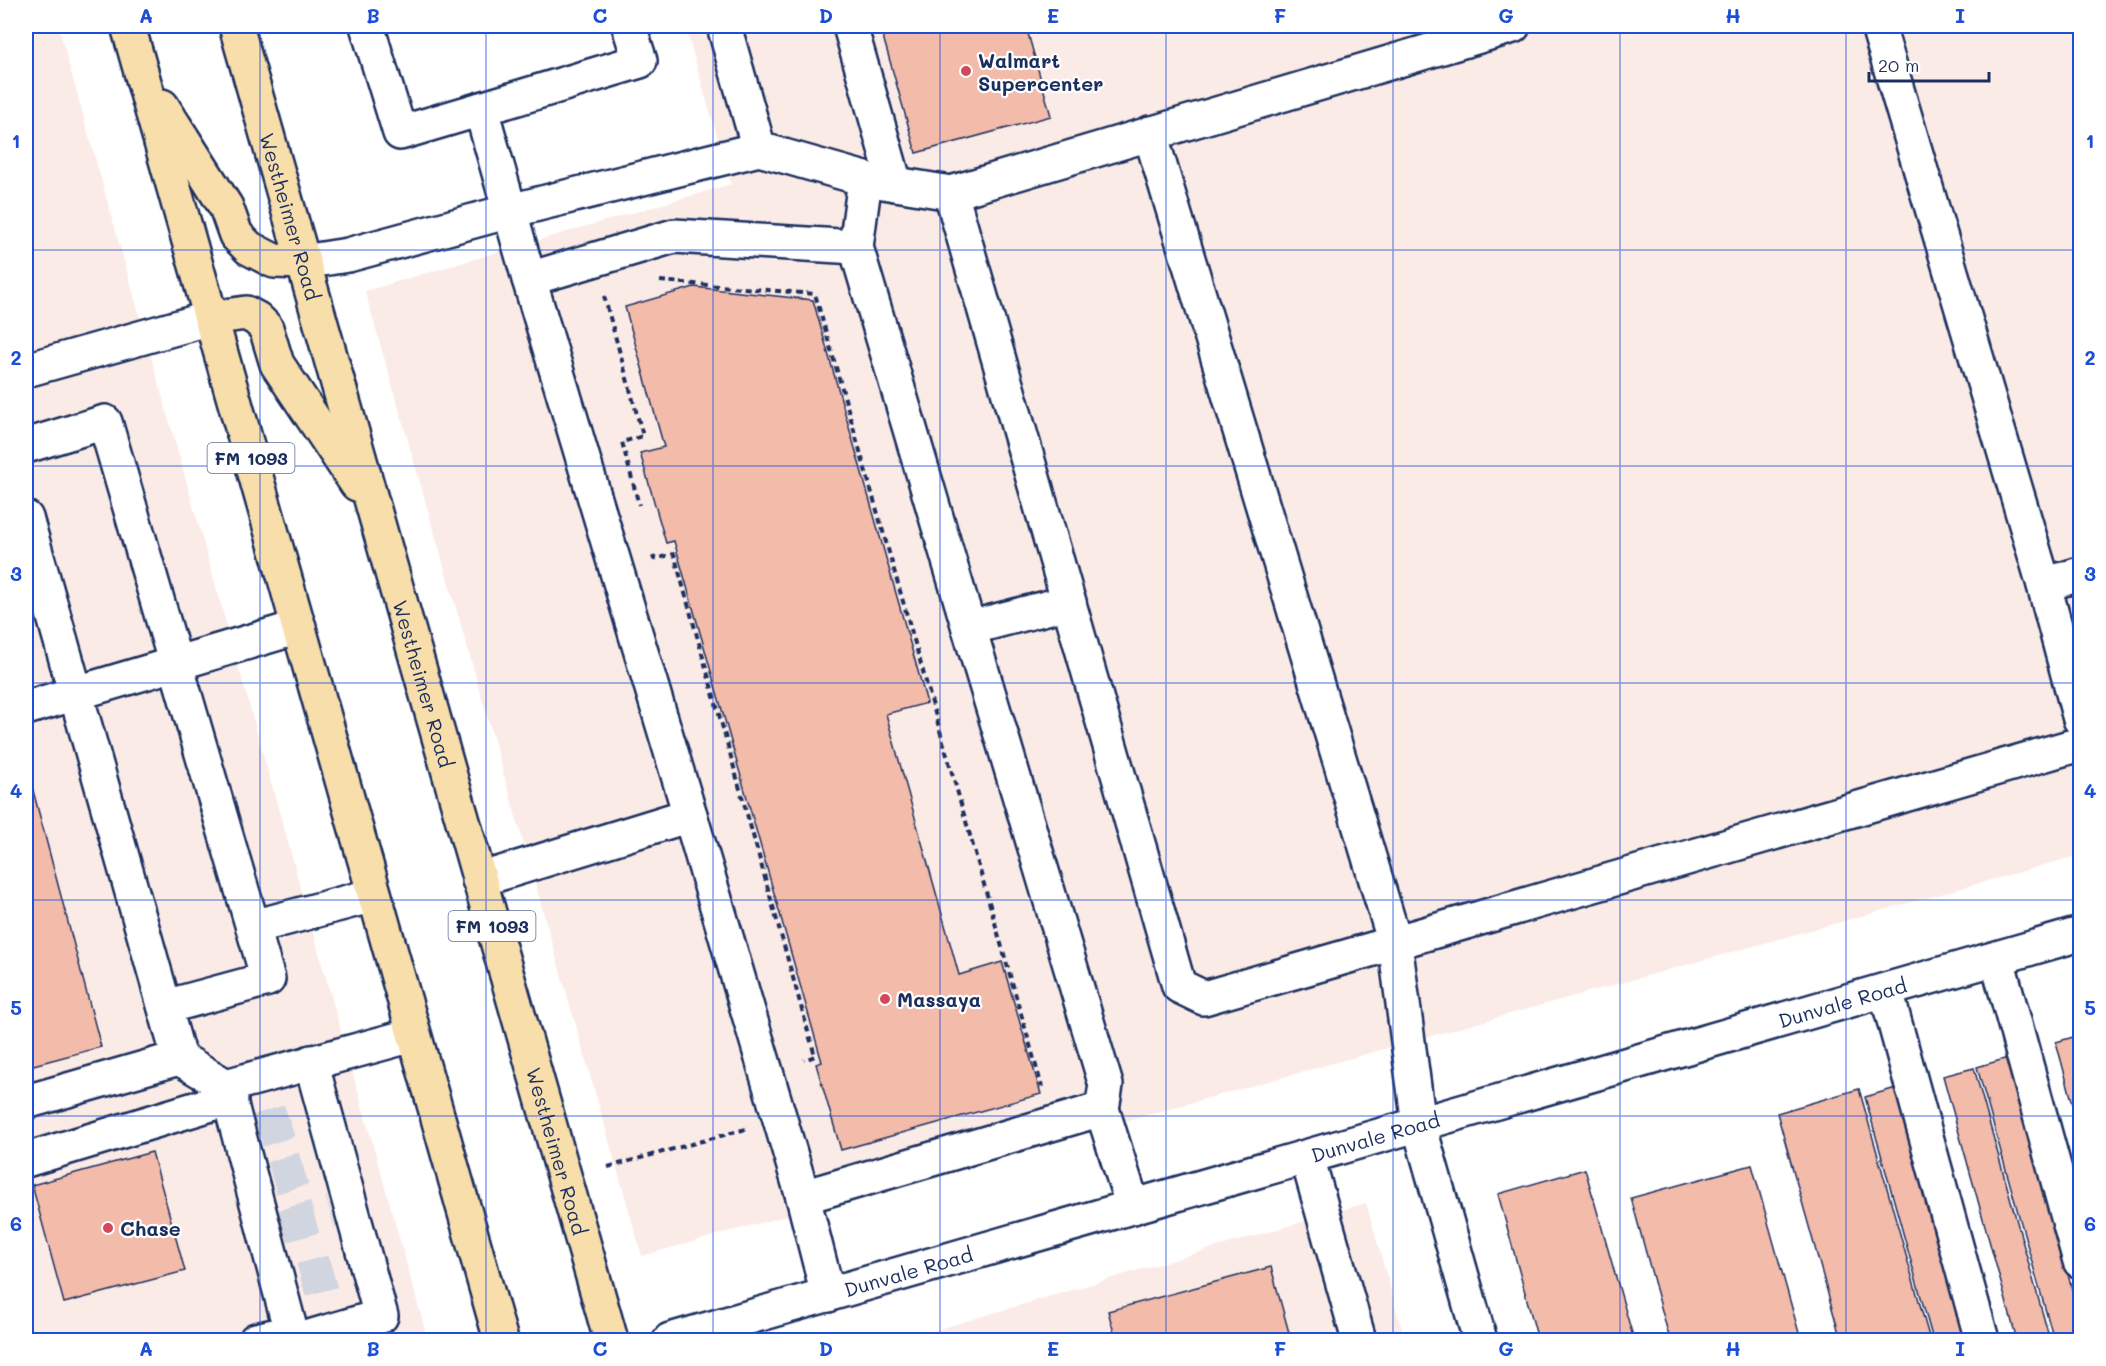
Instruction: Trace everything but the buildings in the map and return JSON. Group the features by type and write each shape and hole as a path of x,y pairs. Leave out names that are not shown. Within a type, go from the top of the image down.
{"main road":[{"name":"FM 1093","path":"128,26 501,1341"},
{"name":"Westheimer Road","path":"236,26 611,1341"},
{"path":"142,74 226,207 236,235 249,248 274,261 303,262"},
{"path":"211,318 246,313 266,328 277,364 374,511"}],"street":[{"path":"368,26 400,132 640,61 629,26"},
{"path":"724,26 759,149"},
{"path":"850,26 880,182 856,247 1106,1085 1102,1110 1133,1208"},
{"path":"303,262 348,255 510,211 759,149 880,182 951,193 1513,26"},
{"path":"1878,26 2044,585 2080,718"},
{"path":"481,109 529,279 803,1197 828,1295"},
{"path":"1150,134 1395,943 1419,1125 1480,1341"},
{"path":"951,193 1179,986 1204,998 2080,744"},
{"path":"529,279 674,236 856,247"},
{"path":"26,370 211,318"},
{"path":"26,446 105,422 268,979 165,1007"},
{"path":"26,518 179,1058 228,1092 249,1134 273,1229 290,1284 291,1332 299,1340 381,1316 357,1264 313,1113 311,1062"},
{"path":"2044,585 2080,574"},
{"path":"969,628 1069,602"},
{"path":"26,708 298,627"},
{"path":"479,880 690,815"},
{"path":"253,927 374,895"},
{"name":"Dunvale Road","path":"670,1341 2080,934"},
{"path":"1997,958 2080,1261"},
{"path":"1887,991 1982,1341"},
{"path":"26,1160 311,1062 413,1035"},
{"path":"26,1102 179,1058"},
{"path":"803,1197 1102,1110"},
{"path":"1307,1157 1359,1341"},
{"path":"256,1341 291,1332"}],"path":[{"path":"657,280 815,294 1044,1093"},
{"path":"603,292 643,436 621,442 639,506"},
{"path":"651,549 654,560 674,554 815,1056 803,1059 806,1069"},
{"path":"608,1167 780,1119"}],"shaded area":[{"path":"26,26 58,26 428,1340 26,1340"},
{"path":"685,26 2080,26 2080,855 642,1256 365,291 731,184"},
{"path":"1366,1203 1405,1340 902,1340"}],"tunnel":[{"path":"258,1131 303,1116"},
{"path":"272,1178 317,1164"},
{"path":"283,1226 331,1212"},
{"path":"301,1280 347,1267"}],"place":[{"name":"Walmart Supercenter","path":"966,71"},
{"name":"Massaya","path":"885,999"},
{"name":"Chase","path":"108,1228"}]}
